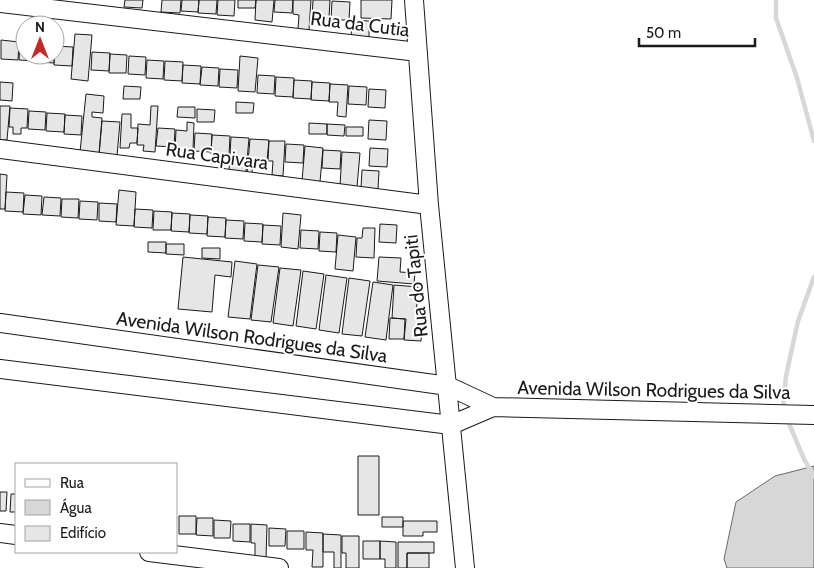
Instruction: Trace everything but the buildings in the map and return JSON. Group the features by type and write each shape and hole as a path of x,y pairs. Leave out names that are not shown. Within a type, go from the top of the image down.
{"street":[{"name":"Rua do Tapiti","path":"414,0 429,205 465,568"},
{"name":"Rua da Cutia","path":"0,3 418,52"},
{"name":"Rua Capivara","path":"0,149 429,205"},
{"name":"Avenida Wilson Rodrigues da Silva","path":"0,323 448,386 493,408"},
{"name":"Avenida Wilson Rodrigues da Silva","path":"0,369 451,425 493,408 814,415"},
{"path":"0,533 15,535"},
{"path":"157,553 279,568"}],"water":[{"path":"814,466 814,568 727,568 724,559 736,502 775,476"}],"waterway":[{"path":"776,0 776,18 797,78 814,141"},
{"path":"783,409 786,376 798,321 814,277"},
{"path":"787,419 804,459 814,476"}]}
